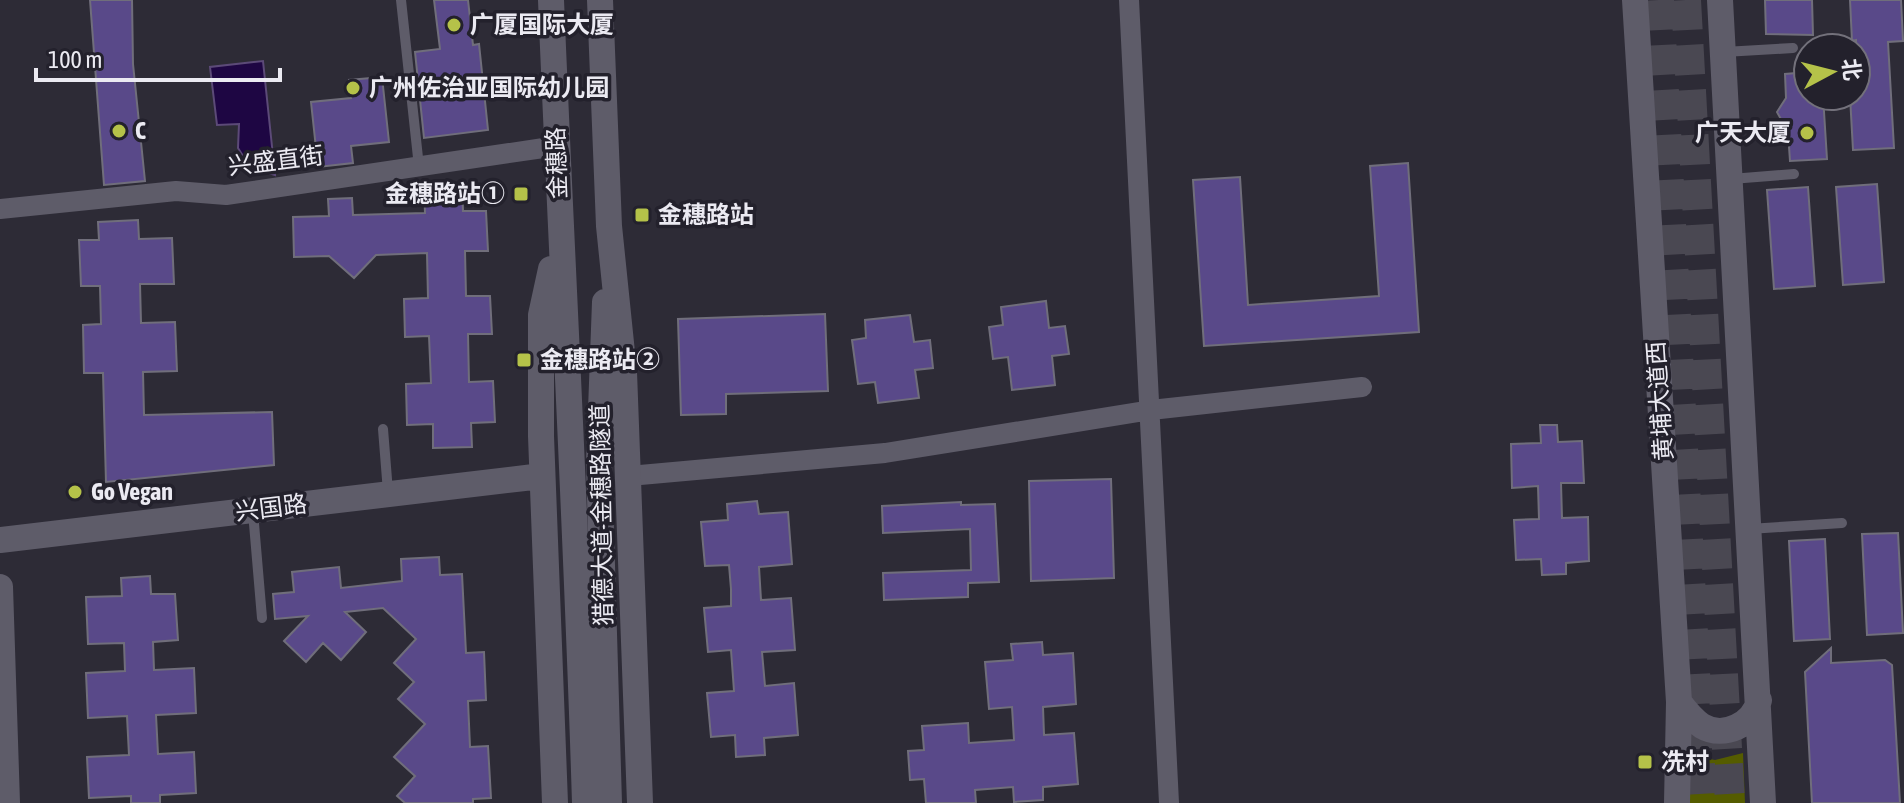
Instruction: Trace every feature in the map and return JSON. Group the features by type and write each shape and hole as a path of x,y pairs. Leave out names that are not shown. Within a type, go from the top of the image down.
{"main road":[{"name":"金穗路","path":"551,0 559,230"},
{"name":"金穗路","path":"600,0 609,226"},
{"name":"黄埔大道西","path":"1635,0 1679,702 1677,803"},
{"path":"1720,0 1763,803"},
{"path":"609,226 624,372 640,803"},
{"name":"猎德大道-金穗路隧道","path":"609,226 599,464 609,803"},
{"path":"555,803 542,476 541,315 559,230"},
{"name":"猎德大道-金穗路隧道","path":"559,230 565,375 575,502 585,803"},
{"name":"兴国路","path":"0,540 542,476"},
{"path":"0,587 7,803"},
{"path":"1679,702 1700,725 1720,731 1744,723 1757,709 1759,700"}],"street":[{"path":"1129,0 1169,803"},
{"name":"兴盛直街","path":"0,209 176,191 226,195 557,146"},
{"path":"629,476 885,453 1151,410 1362,387"}],"lane":[{"path":"401,0 419,167"},
{"path":"1723,52 1792,48"},
{"path":"1731,179 1794,174"},
{"path":"383,429 388,494"},
{"path":"253,510 262,618"},
{"path":"1749,529 1842,523"}],"green space":[{"path":"1743,753 1745,803 1685,803 1683,754 1715,760"}],"shaded area":[{"path":"263,61 275,175 250,167 238,148 239,124 217,125 210,67"}],"building":[{"path":"90,0 132,0 133,64 145,181 104,185"},
{"path":"434,0 468,0 473,45 479,44 488,130 424,138 415,52 440,49"},
{"path":"1765,0 1812,0 1813,32 1766,34"},
{"path":"1850,0 1901,0 1903,41 1888,42 1894,148 1853,150 1851,112 1872,112 1872,32 1852,32"},
{"name":"广天大厦","path":"1792,73 1792,112 1824,112 1827,159 1790,161 1788,132 1777,112 1786,98 1785,74"},
{"path":"382,77 389,142 351,146 353,163 318,167 311,102 351,98 349,80"},
{"path":"1408,163 1419,332 1204,346 1193,180 1240,177 1248,305 1379,296 1370,166"},
{"path":"462,184 463,211 486,211 488,251 465,251 466,296 490,296 492,334 468,334 469,382 493,381 495,422 471,423 472,447 433,448 433,424 407,425 406,384 431,383 429,336 405,337 404,299 428,298 427,253 376,255 354,278 329,256 294,257 293,217 329,216 328,199 352,198 353,215 425,213 424,186"},
{"path":"1877,184 1884,282 1843,285 1836,187"},
{"path":"1808,187 1815,286 1774,289 1767,190"},
{"path":"138,220 139,239 172,238 174,284 140,284 141,323 175,322 177,371 143,372 144,415 272,412 274,465 106,482 103,373 84,373 83,325 101,324 100,286 81,286 79,240 99,240 98,222"},
{"path":"1046,301 1049,328 1065,326 1069,354 1052,356 1055,385 1012,390 1008,357 993,359 989,327 1003,325 1001,307"},
{"path":"825,314 828,391 726,394 726,414 681,415 678,319"},
{"path":"910,315 914,342 930,340 933,368 915,370 919,398 878,403 875,382 858,384 852,340 866,338 865,320"},
{"path":"1540,425 1557,425 1558,442 1582,441 1584,483 1561,483 1562,518 1588,517 1589,561 1566,563 1566,574 1542,575 1541,559 1516,560 1514,520 1539,519 1538,486 1512,488 1511,444 1541,443"},
{"path":"1111,479 1114,578 1031,581 1029,481"},
{"path":"757,501 759,514 788,512 792,564 759,567 761,600 791,598 795,650 762,652 765,686 794,683 798,735 764,738 765,755 736,757 735,735 711,737 707,693 734,691 731,650 708,652 704,608 731,606 731,589 729,565 705,566 701,522 728,520 727,504"},
{"path":"961,502 961,505 995,504 999,582 968,583 968,597 884,600 883,573 971,570 970,529 883,533 882,506"},
{"path":"1898,533 1903,633 1867,635 1862,534"},
{"path":"1825,539 1830,639 1794,641 1789,541"},
{"path":"439,557 440,575 462,574 466,653 484,652 486,700 468,701 470,747 488,746 491,798 473,799 473,803 405,803 397,796 415,776 394,757 425,724 398,699 414,682 394,663 416,639 383,608 345,612 366,632 341,660 323,643 306,662 284,641 308,616 275,619 273,594 294,592 292,572 339,567 341,588 402,581 401,559"},
{"path":"150,576 151,594 175,594 178,640 153,642 154,670 194,668 196,713 156,715 158,754 194,752 196,793 160,795 160,803 131,803 131,796 89,798 87,757 129,755 127,716 88,718 86,673 125,671 124,643 88,644 86,597 122,596 121,578"},
{"path":"1042,642 1043,655 1073,653 1076,704 1043,707 1044,735 1074,733 1078,784 1043,787 1043,800 1014,802 1013,787 975,790 976,803 926,803 924,779 910,780 908,751 924,750 922,726 968,723 969,743 1014,740 1012,707 989,709 985,662 1013,660 1011,644"},
{"path":"1831,648 1831,663 1885,660 1892,665 1900,803 1812,803 1805,672"}],"tunnel":[{"path":"1659,0 1702,803"},
{"path":"1686,0 1730,803"}],"place":[{"name":"广厦国际大厦","path":"454,25"},
{"name":"广州佐治亚国际幼儿园","path":"353,88"},
{"name":"C","path":"119,131"},
{"name":"广天大厦","path":"1807,133"},
{"name":"金穗路站①","path":"521,194"},
{"name":"金穗路站","path":"642,215"},
{"name":"金穗路站②","path":"524,360"},
{"name":"Go Vegan","path":"75,492"},
{"name":"冼村","path":"1645,762"}]}
